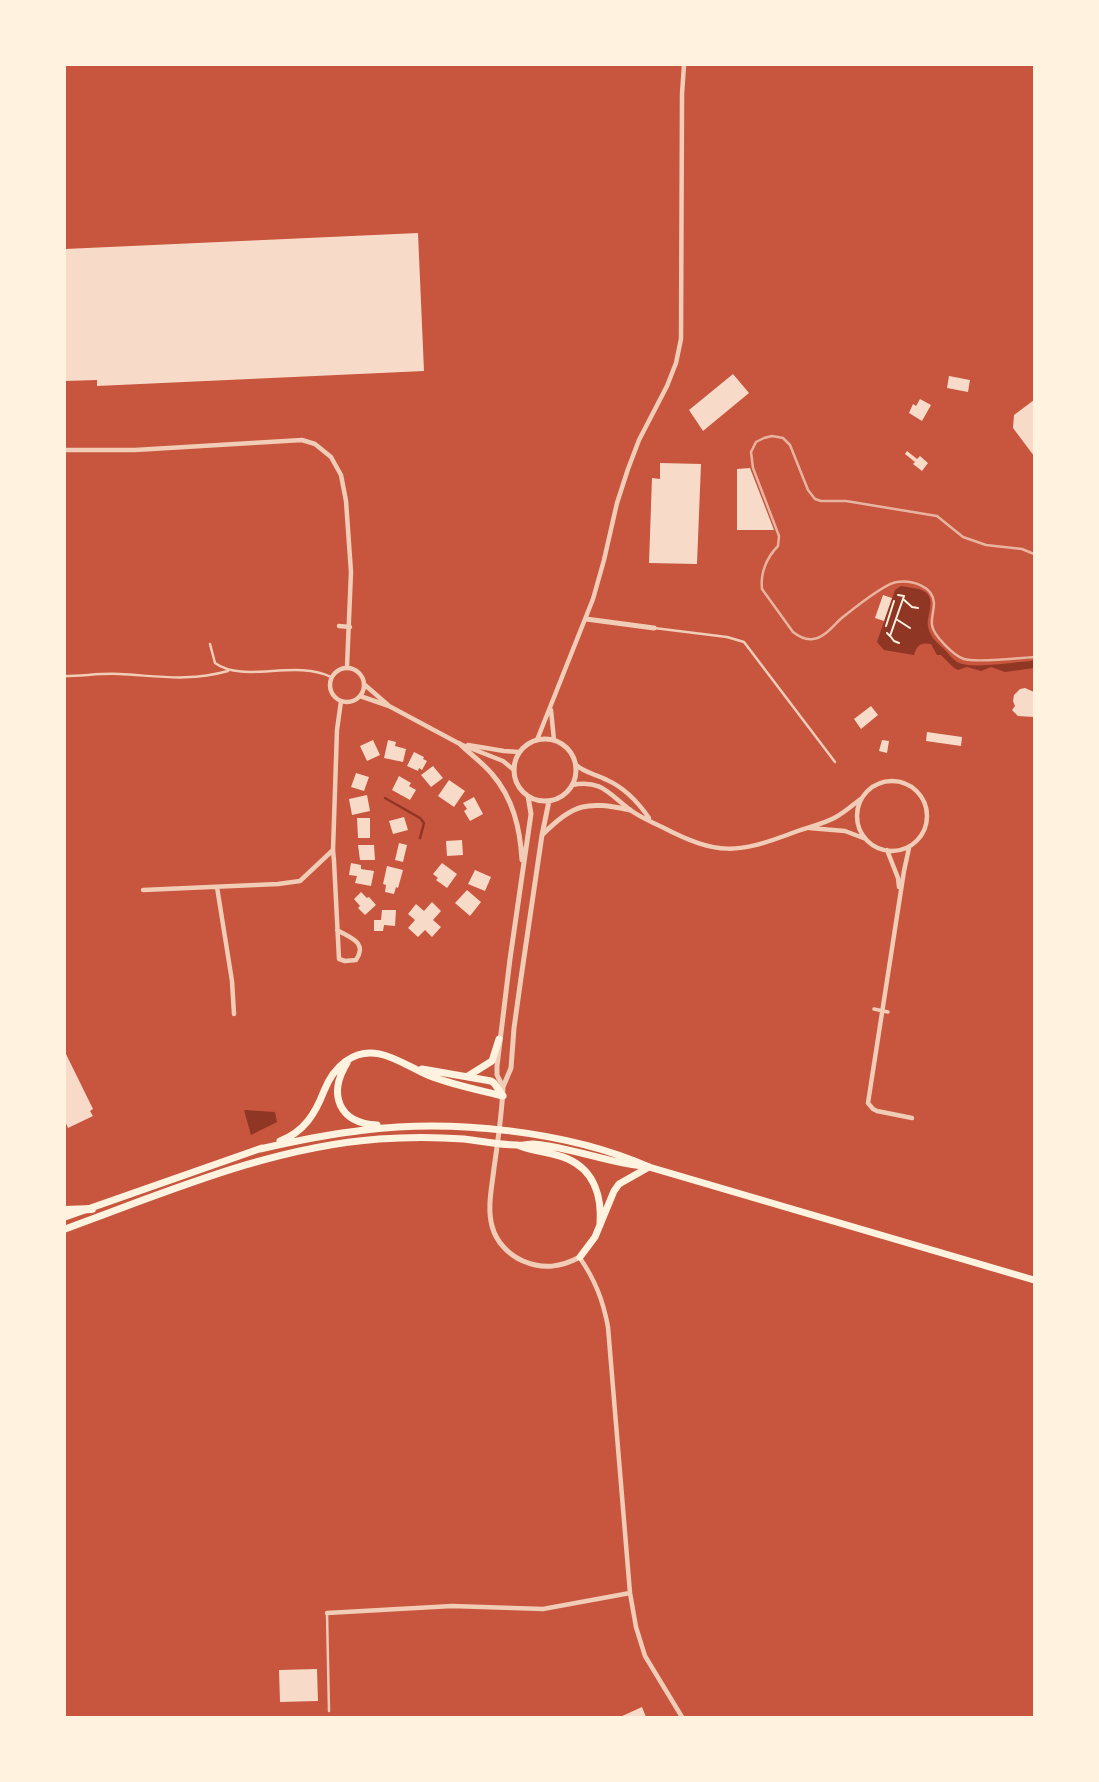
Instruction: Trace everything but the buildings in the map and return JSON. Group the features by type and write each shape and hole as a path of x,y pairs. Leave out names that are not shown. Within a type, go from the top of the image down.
{"highway":[{"path":"65,1210 92,1209"}],"main road":[{"path":"467,1076 492,1061 499,1039"},
{"path":"65,1217 290,1137 307,1124 314,1114 335,1070 362,1053 375,1052 430,1076 503,1096"},
{"path":"349,1059 341,1073 337,1089 342,1108 348,1115 363,1123 386,1124 397,1128"},
{"path":"418,1069 491,1081 503,1096"},
{"path":"260,1149 358,1131 397,1128 458,1127 544,1136 629,1158 649,1167 1034,1280"},
{"path":"65,1229 173,1189 272,1157 378,1139 402,1138 460,1139 517,1146 568,1159 578,1165 599,1194 600,1225"},
{"path":"517,1146 531,1144 576,1151 649,1167"},
{"path":"580,1257 595,1237 619,1184 649,1167"}],"street":[{"path":"537,740 586,619 628,468 676,363 681,338 684,65"},
{"path":"65,450 135,450 302,440 321,448 338,468 346,501 351,572 347,667"},
{"path":"586,619 654,628"},
{"path":"339,626 350,627"},
{"path":"365,685 360,696 351,702 336,698 330,689 331,677 338,670 347,667 357,670 365,685 389,706"},
{"path":"360,696 389,706 460,744 503,761 514,770"},
{"path":"337,930 357,943 360,953 356,960 339,959 337,930 333,850 337,730 341,701"},
{"path":"550,706 554,740"},
{"path":"537,740 554,740 573,755 576,775 566,793 557,799 537,800 520,789 515,780 515,760 528,744 537,740"},
{"path":"460,744 519,752"},
{"path":"460,744 492,773 505,792 521,835 523,873"},
{"path":"576,765 582,771 606,779 624,789 652,822"},
{"path":"572,785 580,783 603,788 630,810 652,822 690,841 726,850 761,845 836,817 877,784 886,781 897,781 915,790 922,797 927,817 920,836 909,848 867,1103 877,1111 912,1118"},
{"path":"503,1096 497,1075 499,1039 531,814 528,796"},
{"path":"862,798 858,819 860,830 867,839 873,845 887,850 909,848"},
{"path":"549,801 516,1016 512,1068 503,1096 490,1207 492,1225 496,1236 512,1256 538,1266 565,1264 580,1257 593,1277 608,1326 630,1592 636,1627 645,1656 682,1717"},
{"path":"542,835 578,808 597,804 630,810"},
{"path":"805,828 845,831 867,839"},
{"path":"143,890 300,881 333,850"},
{"path":"887,850 898,878 900,895"},
{"path":"217,887 232,981 233,1014"},
{"path":"874,1009 888,1012"},
{"path":"327,1613 453,1606 543,1609 630,1592"}],"lane":[{"path":"654,628 727,637 744,642 835,762"},
{"path":"210,645 215,663 228,671"},
{"path":"65,676 117,674 188,678 228,671 304,669 319,671 331,677"},
{"path":"327,1613 329,1711"}],"path":[{"path":"898,596 904,596 903,599 912,607 918,608"},
{"path":"890,636 903,599"},
{"path":"886,626 894,601"},
{"path":"896,619 909,628"},
{"path":"887,633 899,643"}],"shaded area":[{"path":"901,586 927,593 931,602 928,622 930,632 935,641 957,662 983,665 1034,660 1034,668 1005,672 991,667 981,671 967,667 958,670 941,655 937,655 928,643 920,645 914,655 884,650 877,642 895,590"},
{"path":"244,1110 275,1112 277,1122 251,1135"}],"waterway":[{"path":"385,798 420,818 424,823 420,838"}],"railway":[{"path":"1034,554 1022,549 986,545 963,537 937,516 846,501 815,499 808,490 790,445 783,438 764,438 756,442 751,452 753,468 779,536 778,546 763,571 762,589 793,632 808,639 817,638 878,591 892,583 909,582 921,585 930,592 934,603 933,629 955,654 964,659 978,661 1034,657"}]}
